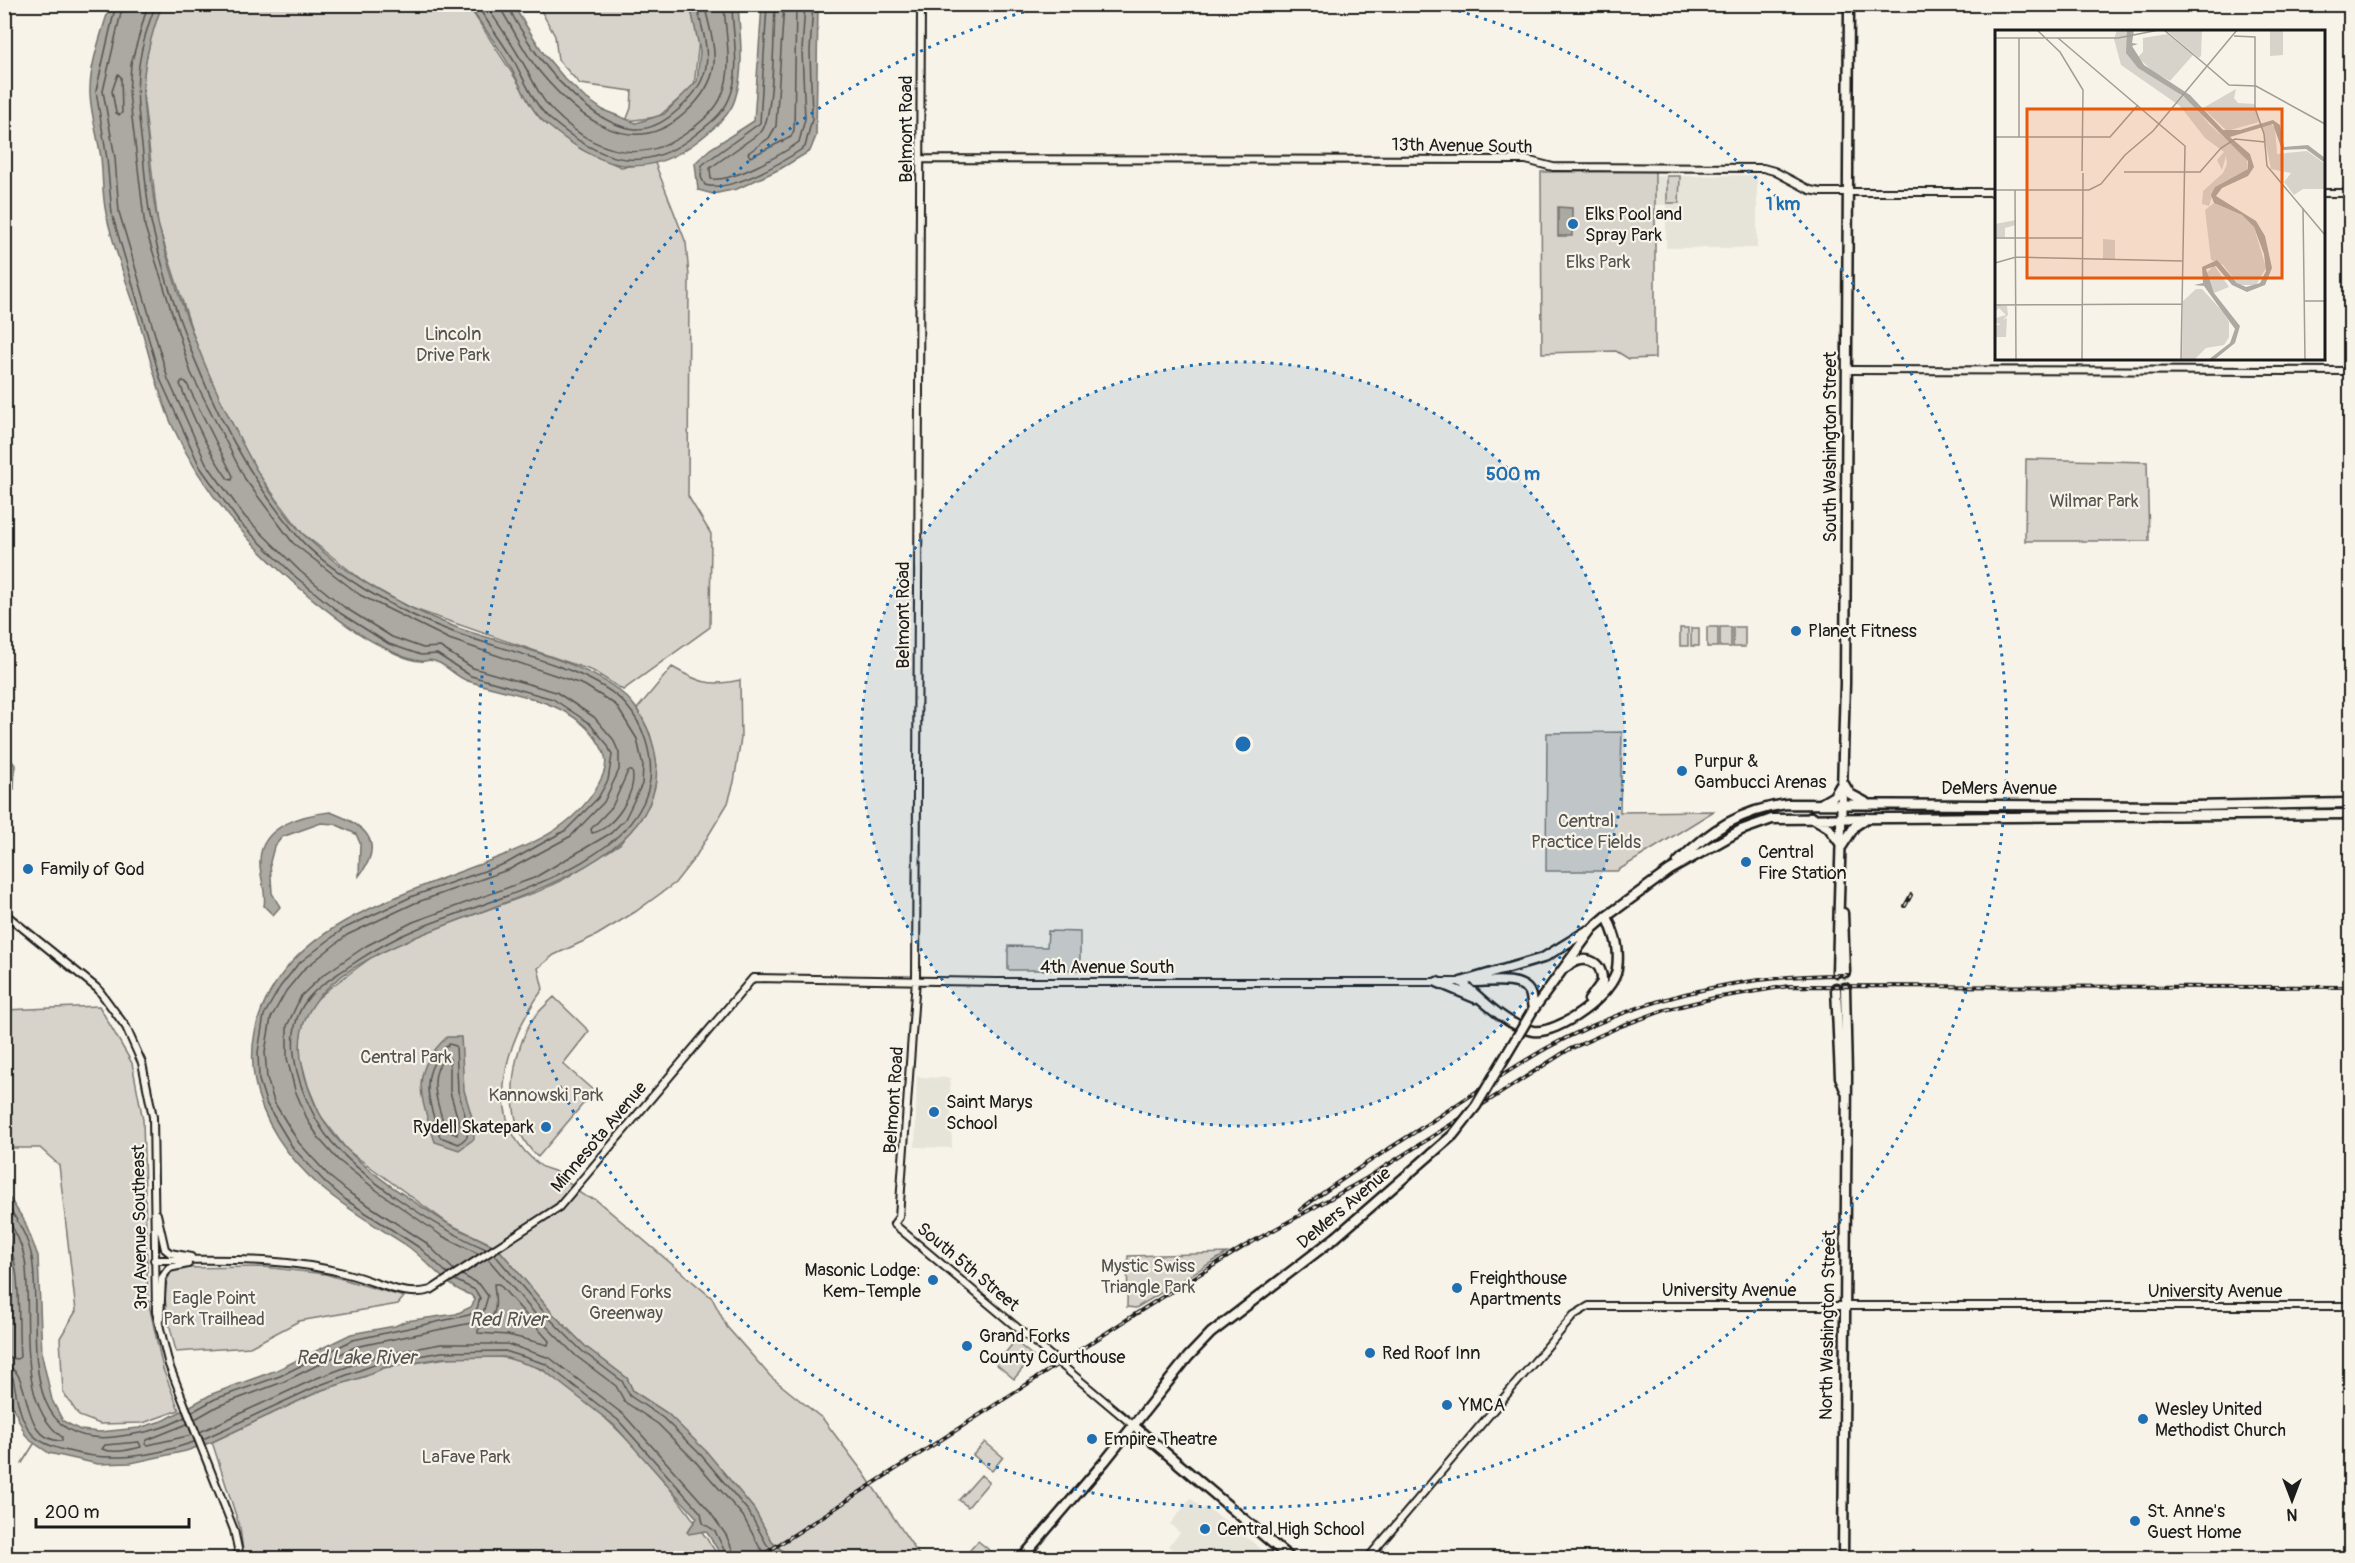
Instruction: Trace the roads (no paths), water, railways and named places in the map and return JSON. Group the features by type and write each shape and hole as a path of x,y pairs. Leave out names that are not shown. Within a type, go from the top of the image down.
{"main road":[{"name":"South Washington Street","path":"1841,972 1848,7"},
{"path":"1820,804 1834,796 1843,780"},
{"path":"1843,780 1850,794 1871,804"},
{"name":"DeMers Avenue","path":"1022,1558 1134,1426 1188,1357 1211,1333 1336,1237 1453,1135 1476,1106 1533,1010 1593,928 1670,870 1718,827 1736,817 1770,806 1820,804 2350,803"},
{"path":"2020,805 2020,818"},
{"name":"DeMers Avenue","path":"1670,870 1748,827 1772,819 2350,814"},
{"path":"1810,817 1828,827 1842,846 1860,821 1870,817"},
{"path":"1718,827 1725,839"},
{"path":"1461,982 1513,1023 1533,1031 1555,1028 1600,997 1610,986 1617,971 1618,938 1607,916"},
{"path":"1461,982 1496,974 1543,958 1593,928"},
{"path":"1559,973 1570,964 1585,959 1595,961 1603,973 1599,990 1573,1017"},
{"path":"1437,982 1494,1008"},
{"path":"1461,982 1513,983 1524,986 1529,991 1533,1010"},
{"name":"North Washington Street","path":"1841,988 1846,1093 1843,1558"},
{"path":"1134,1426 1290,1558"}],"street":[{"name":"Belmont Road","path":"894,1224 899,1217 916,979 921,4"},
{"name":"13th Avenue South","path":"920,159 1526,160 1553,167 1763,168 1816,191 1995,192"},
{"path":"2325,193 2350,193"},
{"path":"1847,370 2350,371"},
{"name":"3rd Avenue Southeast","path":"4,914 89,980 107,999 126,1027 138,1053 152,1099 154,1260 160,1332 169,1365 229,1519 240,1558"},
{"name":"4th Avenue South","path":"753,978 997,982 1461,982"},
{"name":"Minnesota Avenue","path":"213,1260 291,1262 350,1274 415,1293 441,1284 559,1207 753,978"},
{"path":"154,1193 161,1244 165,1249 178,1255 213,1260"},
{"name":"South 5th Street","path":"894,1224 1134,1426"},
{"path":"154,1260 213,1260"},
{"path":"158,1304 162,1278 169,1268 213,1260"},
{"name":"University Avenue","path":"1368,1558 1580,1310 1589,1306 2350,1306"}],"water":[{"name":"Red River","path":"110,5 162,5 149,47 143,92 152,186 159,227 182,305 201,355 223,405 265,485 304,535 335,561 379,591 423,614 458,628 554,658 603,680 622,693 636,708 647,728 654,750 657,772 653,794 625,837 576,871 515,899 386,950 336,980 305,1019 303,1069 315,1103 333,1134 358,1160 401,1193 447,1223 502,1253 553,1314 586,1347 627,1378 633,1391 667,1413 706,1451 754,1509 772,1542 791,1558 723,1558 706,1531 689,1534 687,1532 697,1518 614,1425 542,1369 504,1357 442,1358 383,1368 322,1390 212,1442 186,1451 131,1463 98,1464 49,1453 25,1434 11,1402 5,1365 4,1190 24,1220 38,1256 42,1356 52,1400 63,1421 80,1430 100,1432 139,1428 165,1420 212,1394 277,1370 351,1334 395,1326 406,1321 456,1314 471,1307 475,1300 471,1295 453,1286 406,1245 332,1196 297,1164 263,1110 255,1081 253,1051 258,1022 270,992 291,963 326,933 381,904 512,852 546,836 575,815 588,801 604,773 606,764 605,755 592,734 579,721 562,710 525,696 468,681 434,661 402,656 365,637 288,578 249,539 214,497 185,450 161,397 106,213 90,83"},
{"path":"468,5 513,5 544,54 565,79 603,110 636,123 664,114 697,81 700,51 690,5 738,5 741,64 733,105 720,122 678,154 658,162 638,166 601,159 564,138 539,117 504,57"},
{"path":"762,5 818,5 816,136 810,151 780,169 737,189 713,194 698,190 695,163 710,149 754,121"},
{"path":"1558,207 1572,208 1572,236 1558,236"},
{"path":"5,760 12,761 15,765 14,789 11,791 5,785"},
{"path":"330,812 352,822 367,835 371,844 371,853 367,864 359,876 360,843 356,834 335,824 321,823 282,837 274,847 270,862 272,893 280,907 273,915 264,906 260,866 262,848 267,839 285,824 307,816"},
{"path":"447,1037 461,1037 464,1090 473,1121 474,1139 459,1150 435,1142 422,1098 422,1074 435,1050"}],"waterway":[{"path":"22,1463 34,1444"}],"tunnel":[{"path":"1845,972 1845,988"}],"railway":[{"path":"1905,906 1911,895"},
{"path":"1300,1210 1349,1175 1503,1074 1582,1030 1655,1002 1731,984 1809,976 1849,975"},
{"path":"758,1558 1145,1308 1245,1246 1367,1178 1568,1050 1621,1026 1665,1010 1714,998 1789,986 2350,987"}],"place":[{"name":"Elks Pool and Spray Park","path":"1573,224"},
{"name":"Planet Fitness","path":"1796,631"},
{"name":"Purpur & Gambucci Arenas","path":"1682,771"},
{"name":"Central Fire Station","path":"1746,862"},
{"name":"Family of God","path":"28,869"},
{"name":"Saint Marys School","path":"934,1112"},
{"name":"Rydell Skatepark","path":"546,1127"},
{"name":"Masonic Lodge: Kem-Temple","path":"933,1280"},
{"name":"Freighthouse Apartments","path":"1457,1288"},
{"name":"Grand Forks County Courthouse","path":"967,1346"},
{"name":"Red Roof Inn","path":"1370,1353"},
{"name":"YMCA","path":"1447,1405"},
{"name":"Wesley United Methodist Church","path":"2143,1419"},
{"name":"Empire Theatre","path":"1092,1439"},
{"name":"St. Anne's Guest Home","path":"2135,1521"},
{"name":"Central High School","path":"1205,1529"}],"park label":[{"name":"Elks Park","path":"1598,262"},
{"name":"Lincoln Drive Park","path":"453,344"},
{"name":"Wilmar Park","path":"2094,501"},
{"name":"Central Practice Fields","path":"1586,831"},
{"name":"Central Park","path":"406,1057"},
{"name":"Kannowski Park","path":"546,1095"},
{"name":"Mystic Swiss Triangle Park","path":"1148,1276"},
{"name":"Grand Forks Greenway","path":"626,1302"},
{"name":"Eagle Point Park Trailhead","path":"214,1308"},
{"name":"LaFave Park","path":"466,1457"}],"water label":[{"name":"Red Lake River","path":"356,1357"}]}
